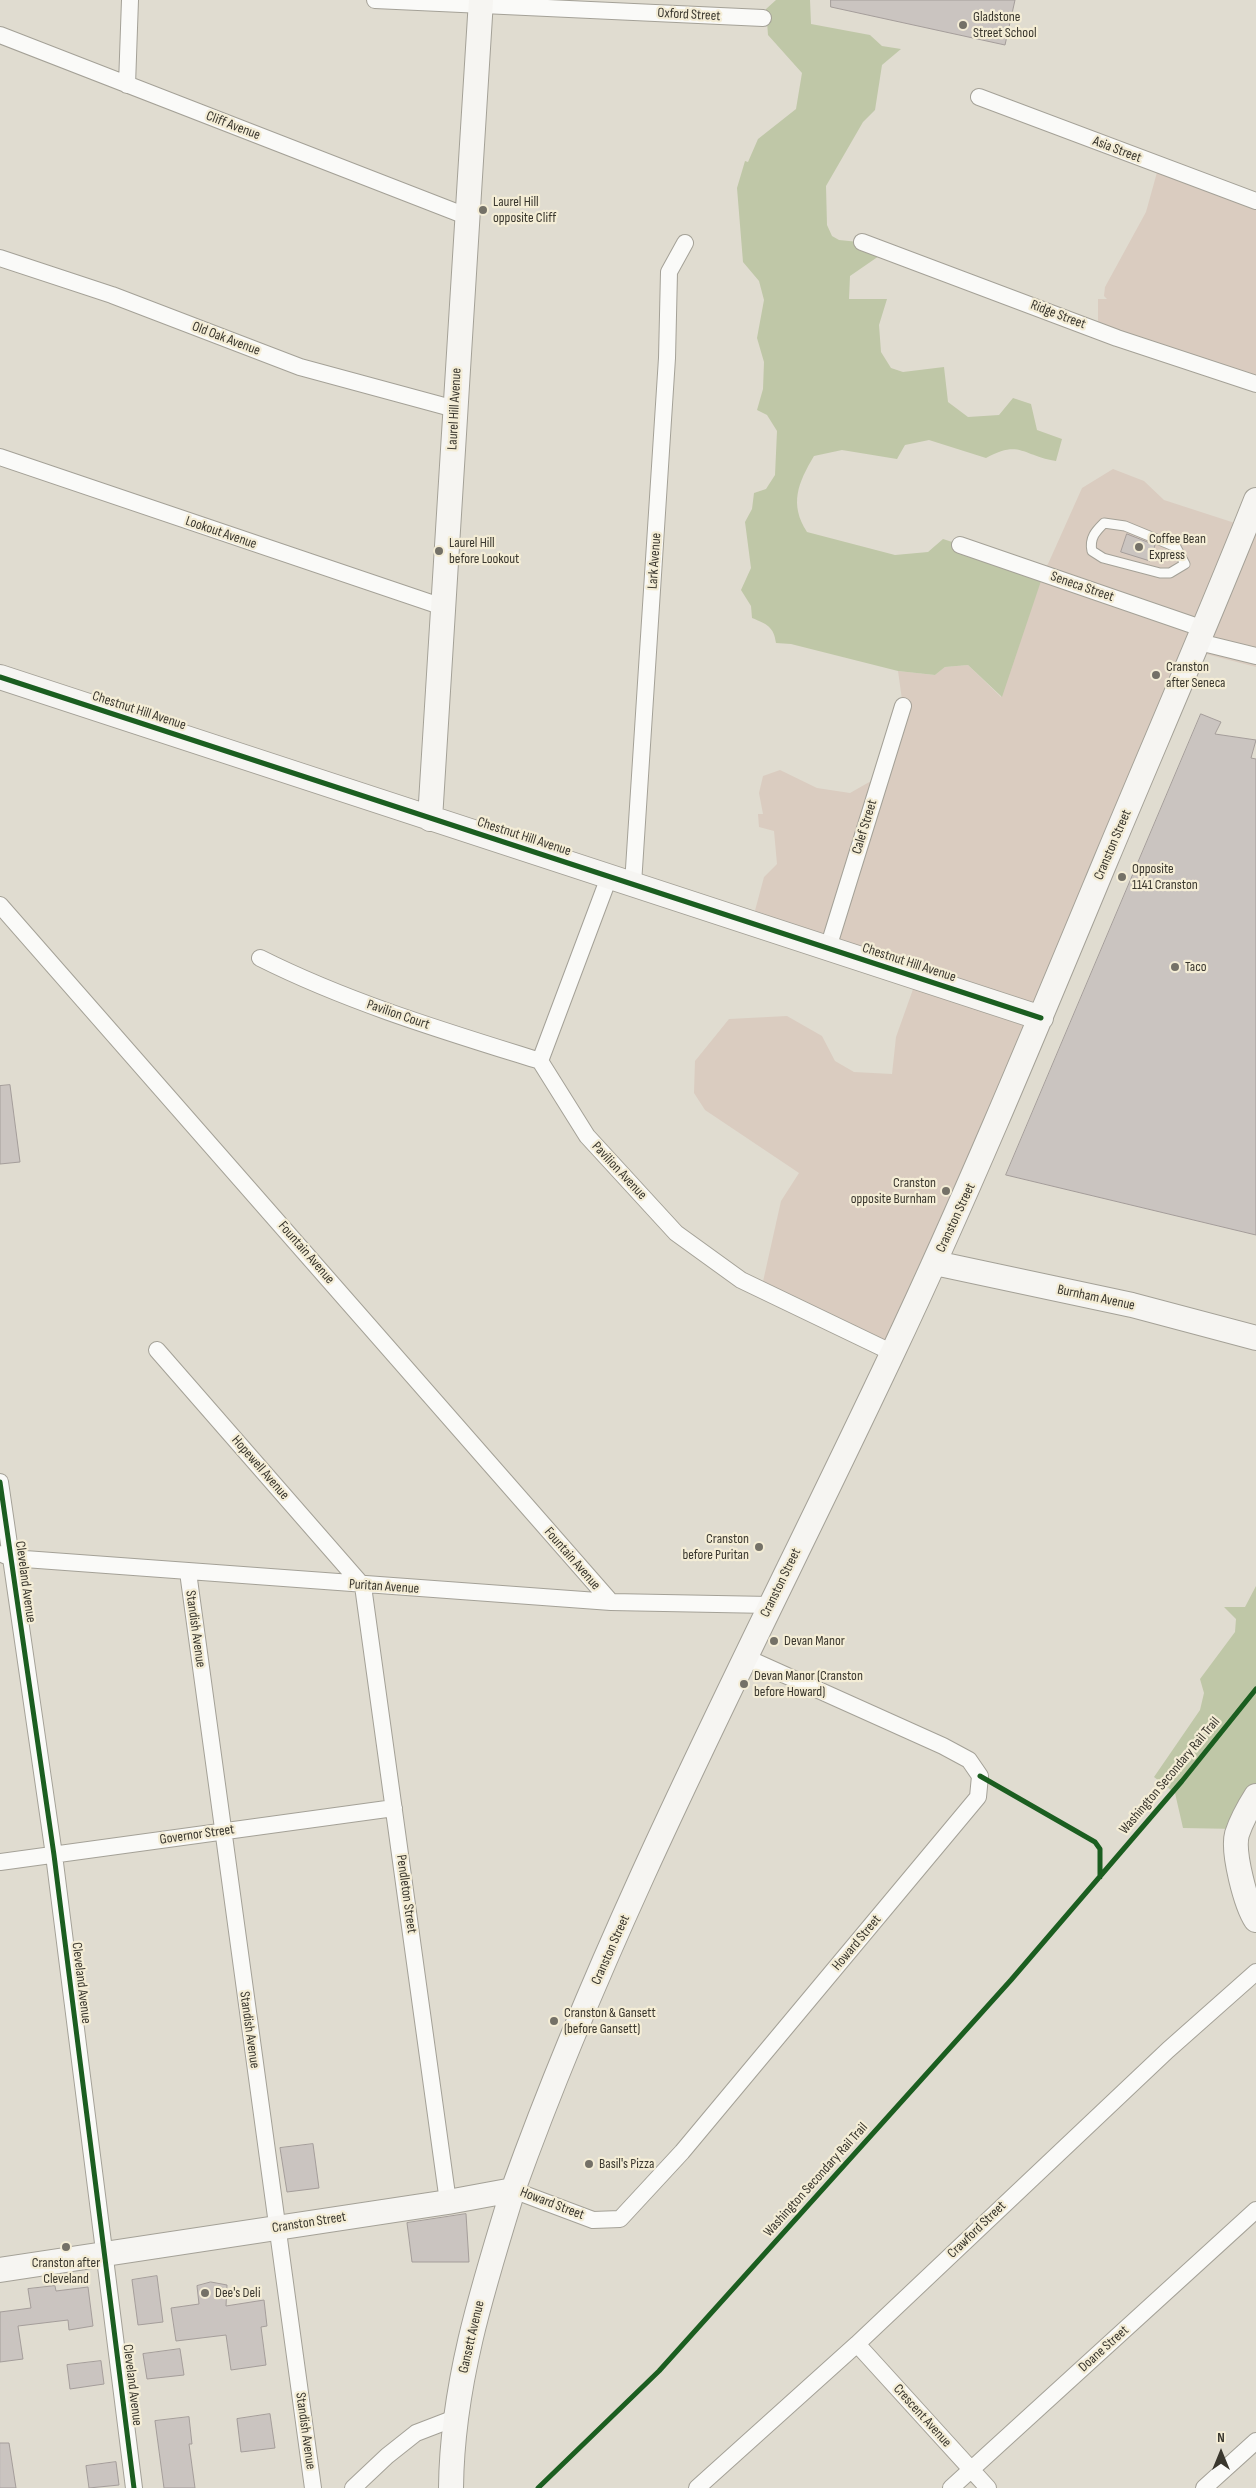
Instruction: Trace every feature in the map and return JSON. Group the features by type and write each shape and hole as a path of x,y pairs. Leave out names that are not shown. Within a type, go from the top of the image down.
{"main road":[{"name":"Laurel Hill Avenue","path":"430,819 466,216 481,2"},
{"name":"Cranston Street","path":"0,2270 448,2202 513,2190 555,2076 685,1781 893,1353 969,1190 1202,635 1256,500"},
{"name":"Chestnut Hill Avenue","path":"0,677 1041,1018"},
{"name":"Burnham Avenue","path":"935,1263 1132,1305 1256,1338"},
{"path":"1255,1915 1238,1871 1236,1836 1256,1796"},
{"name":"Gansett Avenue","path":"450,2488 455,2418 470,2338 513,2190"}],"street":[{"path":"127,85 130,0"},
{"name":"Oxford Street","path":"375,0 481,2 764,18"},
{"name":"Cliff Avenue","path":"0,36 466,216"},
{"name":"Asia Street","path":"979,98 1256,201"},
{"name":"Ridge Street","path":"862,242 1117,338 1256,384"},
{"name":"Lark Avenue","path":"633,884 667,358 669,272 685,243"},
{"name":"Old Oak Avenue","path":"0,258 112,295 300,367 455,409"},
{"name":"Lookout Avenue","path":"0,458 443,607"},
{"name":"Seneca Street","path":"960,545 1256,656"},
{"name":"Calef Street","path":"828,948 903,706"},
{"path":"540,1061 609,877"},
{"name":"Fountain Avenue","path":"0,906 611,1602"},
{"name":"Pavilion Court","path":"260,958 307,982 398,1017 540,1061"},
{"name":"Pavilion Avenue","path":"540,1061 587,1136 676,1233 741,1280 893,1353"},
{"name":"Hopewell Avenue","path":"157,1350 363,1586"},
{"name":"Cleveland Avenue","path":"0,1482 5,1556 54,1855 134,2488"},
{"name":"Puritan Avenue","path":"5,1556 363,1586 611,1602 770,1605"},
{"name":"Standish Avenue","path":"188,1572 276,2228 313,2488"},
{"name":"Pendleton Street","path":"363,1586 448,2202"},
{"name":"Howard Street","path":"513,2190 593,2220 620,2219 682,2152 978,1797 980,1776 969,1760 745,1657"},
{"name":"Governor Street","path":"0,1862 394,1808"},
{"name":"Crawford Street","path":"697,2488 857,2344 1168,2050 1256,1972"},
{"name":"Doane Street","path":"951,2488 1256,2210"},
{"name":"Crescent Avenue","path":"857,2344 988,2488"},
{"path":"353,2488 416,2432 455,2418"},
{"path":"1204,2488 1256,2441"}],"lane":[{"path":"1104,523 1125,526 1176,547 1185,564 1170,572 1160,573 1103,558 1092,551 1090,545 1094,532 1104,523"}],"shaded area":[{"path":"1159,165 1256,198 1256,382 1098,329 1098,299 1107,299 1104,296 1105,287 1146,212"},
{"path":"1113,469 1144,481 1164,500 1241,525 1256,499 1256,667 1198,652 896,1345 762,1286 781,1201 799,1173 705,1110 694,1093 695,1061 729,1019 787,1016 822,1036 835,1061 854,1072 892,1074 896,1037 917,978 753,918 764,877 777,864 774,831 759,827 758,814 763,814 759,793 763,776 780,770 817,788 850,793 887,772 905,721 898,671 935,675 945,667 968,665 1001,697 1040,572 1048,564 1082,488"}],"green space":[{"path":"776,0 810,0 811,24 870,35 882,46 901,49 882,65 875,110 863,122 826,186 827,225 832,236 839,240 879,244 879,256 850,276 849,299 887,299 879,325 881,352 891,368 903,372 944,367 948,402 968,417 999,415 1013,398 1031,404 1037,430 1062,439 1056,461 1014,449 997,452 986,458 929,440 905,445 897,459 842,450 814,456 804,475 798,494 797,503 801,522 807,532 895,555 928,552 943,539 998,557 1043,575 1002,697 968,665 945,667 935,675 898,671 791,644 776,643 774,633 769,627 752,618 751,606 741,590 751,568 745,522 752,509 754,493 766,489 775,475 777,431 767,415 757,410 763,389 764,362 757,338 764,300 759,281 743,262 737,188 745,161 748,162 758,139 796,109 802,73 768,35 766,9"},
{"path":"1256,1586 1256,1797 1237,1829 1183,1828 1175,1793 1154,1777 1200,1710 1204,1693 1200,1679 1235,1632 1236,1619 1224,1607 1245,1607"}],"building":[{"name":"Gladstone Street School","path":"831,0 1015,0 1005,45 831,7"},
{"name":"Coffee Bean Express","path":"1127,534 1155,545 1150,561 1121,552"},
{"name":"Taco","path":"1201,714 1221,722 1215,734 1256,740 1251,758 1256,759 1256,1235 1006,1175"},
{"path":"10,1085 20,1162 0,1164 0,1086"},
{"path":"313,2144 319,2188 287,2192 280,2148"},
{"path":"466,2214 469,2262 412,2262 407,2223"},
{"path":"157,2276 163,2322 138,2325 132,2280"},
{"path":"211,2282 227,2285 226,2306 264,2300 267,2326 261,2327 266,2365 231,2370 226,2335 176,2341 171,2308 199,2304 197,2286"},
{"path":"55,2286 56,2291 88,2287 93,2326 69,2330 68,2320 18,2326 23,2359 0,2362 0,2312 31,2308 28,2289"},
{"path":"180,2349 184,2375 147,2379 143,2354"},
{"path":"101,2361 104,2384 70,2389 67,2365"},
{"path":"270,2414 275,2448 241,2452 237,2419"},
{"path":"189,2417 192,2444 189,2444 195,2488 164,2488 155,2421"},
{"path":"0,2443 9,2443 16,2488 0,2488"},
{"path":"116,2462 119,2485 89,2488 86,2466"}],"cycle path":[{"path":"0,677 1041,1018"},
{"path":"0,1482 54,1855 134,2488"},
{"name":"Washington Secondary Rail Trail","path":"538,2488 659,2371 1011,1980 1182,1781 1256,1689"},
{"path":"980,1776 1095,1842 1100,1849 1100,1877"}],"place":[{"name":"Gladstone Street School","path":"963,25"},
{"name":"Laurel Hill opposite Cliff","path":"483,210"},
{"name":"Coffee Bean Express","path":"1139,547"},
{"name":"Laurel Hill before Lookout","path":"439,551"},
{"name":"Cranston after Seneca","path":"1156,675"},
{"name":"Opposite 1141 Cranston","path":"1122,877"},
{"name":"Taco","path":"1175,967"},
{"name":"Cranston opposite Burnham","path":"946,1191"},
{"name":"Cranston before Puritan","path":"759,1547"},
{"name":"Devan Manor","path":"774,1641"},
{"name":"Devan Manor (Cranston before Howard)","path":"744,1684"},
{"name":"Cranston & Gansett (before Gansett)","path":"554,2021"},
{"name":"Basil's Pizza","path":"589,2164"},
{"name":"Cranston after Cleveland","path":"66,2247"},
{"name":"Dee's Deli","path":"205,2293"}]}
